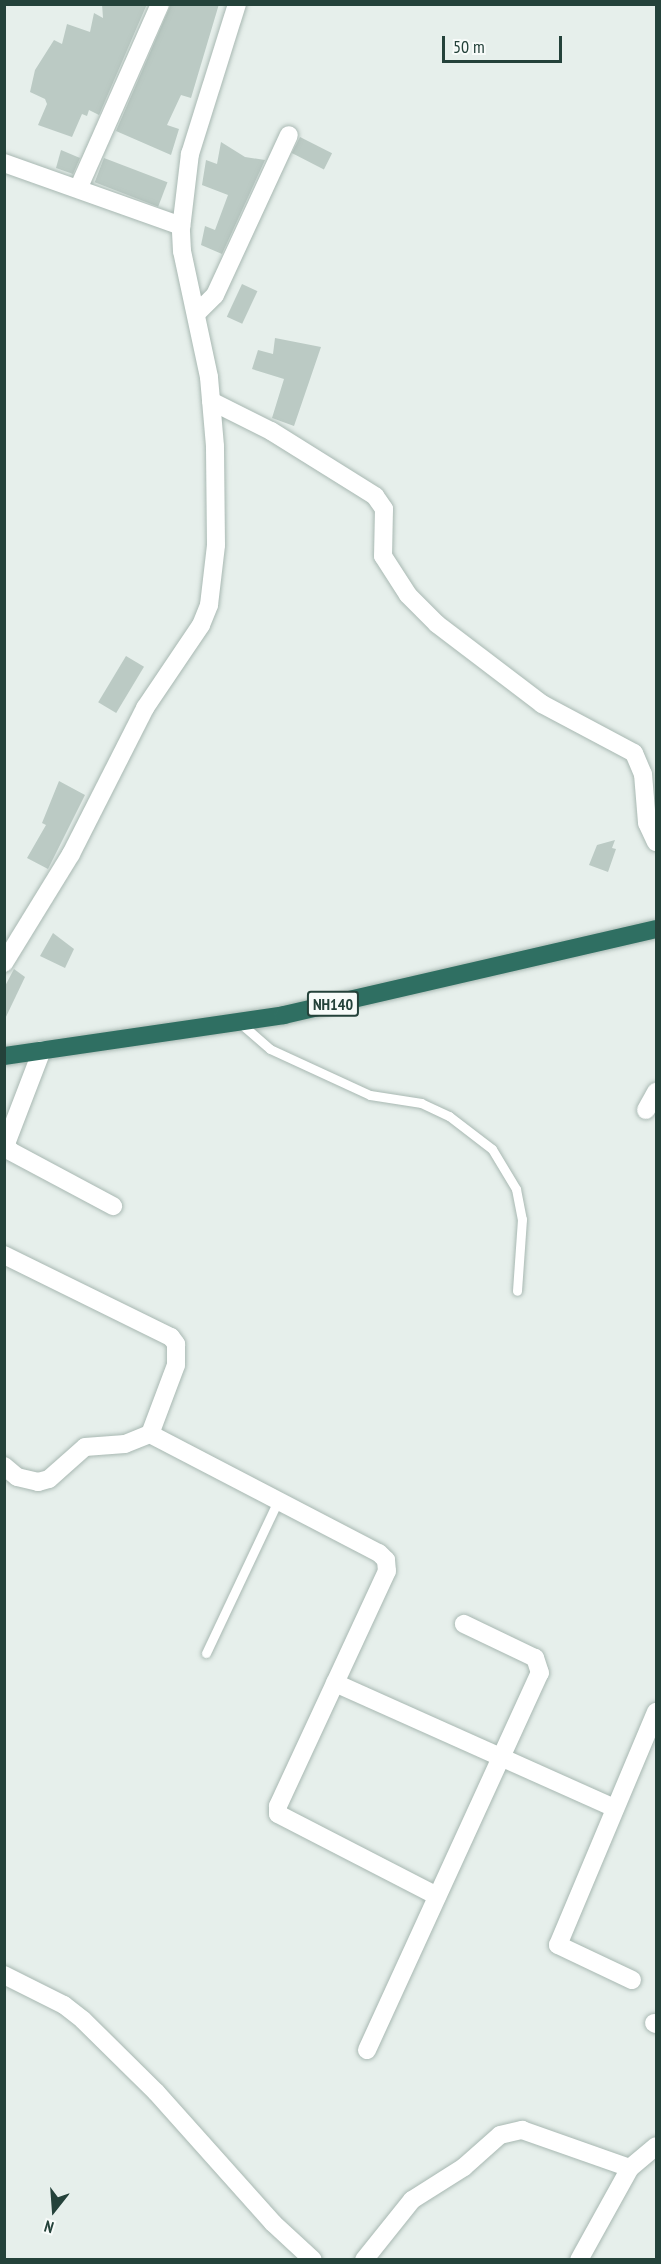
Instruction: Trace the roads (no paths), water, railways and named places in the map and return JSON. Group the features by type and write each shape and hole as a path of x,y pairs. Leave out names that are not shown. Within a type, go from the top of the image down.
{"highway":[{"name":"NH140","path":"4,1056 284,1015 657,929"}],"street":[{"path":"79,187 160,4"},
{"path":"4,963 71,854 145,708 205,616 216,545 211,401 197,313 182,251 181,226 190,154 237,4"},
{"path":"197,313 215,295 289,135"},
{"path":"4,163 79,187 181,226"},
{"path":"211,401 271,431 375,496 384,509 383,556 408,595 437,624 542,704 634,753 644,774 647,823 657,842"},
{"path":"42,1050 6,1144 10,1151 113,1206"},
{"path":"646,1110 657,1092"},
{"path":"4,1255 171,1337 176,1344 176,1365 150,1434 125,1444 85,1447 49,1479 38,1482 17,1477 4,1466"},
{"path":"150,1434 380,1553 386,1560 387,1571 278,1806 278,1814 438,1896"},
{"path":"367,2050 501,1757 540,1664 535,1658 464,1624"},
{"path":"335,1683 614,1808"},
{"path":"632,1980 558,1945 614,1808 657,1713"},
{"path":"4,1975 83,2019 156,2092 278,2229 313,2259"},
{"path":"364,2259 412,2200 464,2167 492,2140 512,2131 522,2130 630,2168"},
{"path":"579,2259 630,2168 657,2146"}],"lane":[{"path":"239,1022 270,1049 370,1095 421,1103 449,1116 492,1149 516,1189 522,1219 517,1291"},
{"path":"206,1653 278,1501"}]}
